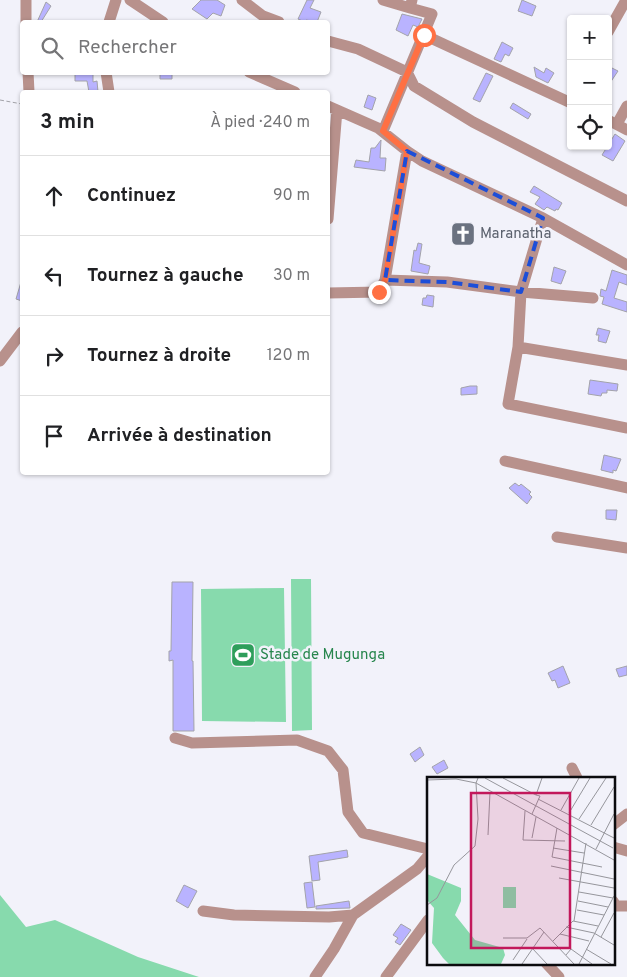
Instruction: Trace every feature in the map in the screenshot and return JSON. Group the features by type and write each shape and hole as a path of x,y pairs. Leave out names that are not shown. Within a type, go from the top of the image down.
{"street":[{"path":"26,0 26,20"},
{"path":"110,20 116,0"},
{"path":"130,0 160,20"},
{"path":"242,0 263,16 274,20"},
{"path":"383,0 411,4 432,14 383,131"},
{"path":"612,25 626,0"},
{"path":"424,35 567,101"},
{"path":"330,42 358,49 407,72 414,86 473,122 627,201"},
{"path":"28,75 29,90"},
{"path":"106,75 109,90"},
{"path":"256,75 290,90"},
{"path":"627,106 612,122 627,130"},
{"path":"330,164 332,108 383,131 407,151 422,160 543,218 627,265"},
{"path":"330,293 379,292 385,280 407,151"},
{"path":"543,218 521,292 518,347 508,404 627,428"},
{"path":"385,280 447,282 521,292 593,298"},
{"path":"0,361 20,335"},
{"path":"518,347 627,365"},
{"path":"505,461 627,488"},
{"path":"557,537 627,548"},
{"path":"175,738 192,744 297,740 328,751 343,770 348,812 363,833 427,849"},
{"path":"614,824 627,814"},
{"path":"614,847 627,851"},
{"path":"315,977 353,915 417,869 427,857"},
{"path":"614,903 616,906 627,906"},
{"path":"203,912 329,917 353,915"},
{"path":"386,977 427,921"},
{"path":"547,964 559,977"}],"path":[{"path":"0,100 20,104"}],"highlighted area":[{"path":"407,151 543,218 521,292 447,282 385,280"}],"green space":[{"path":"291,579 311,579 312,730 292,731"},
{"name":"Stade de Mugunga","path":"284,588 286,722 202,721 201,589"},
{"path":"0,895 26,927 55,920 138,957 199,977 0,977"}],"building":[{"path":"201,0 217,0 225,5 221,16 213,13 207,19 192,9"},
{"path":"307,0 314,0 310,8 321,12 318,20 298,19"},
{"path":"522,0 536,6 532,16 518,11"},
{"path":"46,2 51,6 42,20 38,20"},
{"path":"402,14 422,19 418,27 413,25 408,36 396,30"},
{"path":"502,42 513,48 509,56 505,54 501,62 494,59"},
{"path":"534,67 544,73 546,68 554,73 548,83 536,77"},
{"path":"612,68 618,71 612,80"},
{"path":"486,73 493,76 480,102 473,99"},
{"path":"75,75 93,75 93,82 97,81 98,90 89,90 87,81 75,81"},
{"path":"160,75 172,75 172,79 160,79"},
{"path":"368,95 376,98 372,110 364,107"},
{"path":"513,103 531,114 528,119 510,108"},
{"path":"615,134 625,141 613,161 602,155 605,150 612,150 612,139"},
{"path":"381,140 380,158 386,158 385,171 354,167 356,160 369,162 371,148 375,148"},
{"path":"534,186 562,203 558,210 556,209 555,211 547,207 544,210 535,204 540,197 530,192"},
{"path":"418,243 422,244 419,263 430,266 428,274 411,271 414,250 416,251"},
{"path":"554,267 566,271 561,284 551,281"},
{"path":"612,270 627,275 627,285 619,282 614,298 627,302 627,312 602,304 604,297 600,296 601,289 606,291"},
{"path":"20,285 20,300 16,299"},
{"path":"427,295 434,296 433,307 422,305 423,298 426,298"},
{"path":"598,328 610,331 606,343 598,341 599,335 596,335"},
{"path":"590,380 618,384 617,391 607,390 607,393 602,393 601,396 588,394"},
{"path":"477,386 477,394 461,395 461,388"},
{"path":"604,455 621,459 616,471 613,470 613,473 601,470"},
{"path":"515,483 519,486 521,484 531,492 529,494 532,497 527,504 509,488"},
{"path":"606,510 617,510 616,520 606,519"},
{"path":"172,582 193,582 192,661 194,731 173,731 173,660 169,661 169,651 171,651"},
{"path":"563,666 570,683 558,688 555,680 552,681 548,673"},
{"path":"627,666 627,675 619,677 616,669"},
{"path":"420,747 424,755 415,762 410,754"},
{"path":"444,760 448,768 437,774 432,767"},
{"path":"347,850 348,857 318,862 320,880 312,881 309,856"},
{"path":"312,882 315,907 307,908 304,883"},
{"path":"184,885 197,891 188,908 176,901"},
{"path":"349,901 350,908 316,909 316,906"},
{"path":"401,924 411,930 400,945 395,942 398,938 393,935"}],"place":[{"name":"Maranatha","path":"463,234"},
{"name":"Stade de Mugunga","path":"243,655"}],"route":[{"path":"379,292 385,280 407,151 383,131 424,35"}]}
